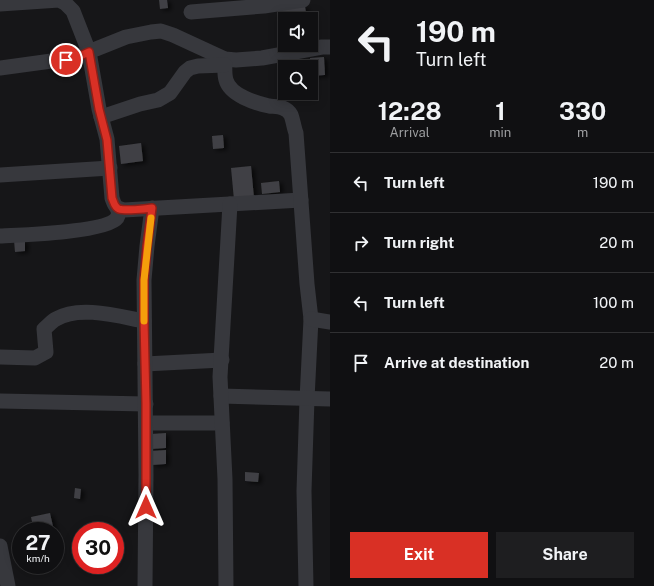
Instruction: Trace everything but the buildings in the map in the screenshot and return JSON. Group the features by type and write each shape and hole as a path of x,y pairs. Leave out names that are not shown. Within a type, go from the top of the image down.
{"street":[{"path":"0,4 59,0 65,3 73,11 89,52 101,117 107,140 112,198 114,205 118,209 124,210 301,200"},
{"path":"191,12 264,6 303,0"},
{"path":"0,68 66,60 80,56 126,37 161,31 225,62"},
{"path":"101,117 140,104 158,100 170,93 185,72 190,68 330,47"},
{"path":"225,62 226,81 230,88 243,98 285,109 291,115 296,133 311,319 304,491 306,586"},
{"path":"0,175 110,168"},
{"path":"226,586 225,479 220,377 230,204"},
{"path":"145,586 146,404 144,280 152,208"},
{"path":"0,236 76,231 100,226 117,218 118,209"},
{"path":"0,357 35,358 42,355 46,352 44,329 56,319 68,314 83,312 109,314 144,320"},
{"path":"311,319 330,322"},
{"path":"145,364 222,360"},
{"path":"221,396 330,399"},
{"path":"0,401 146,404"},
{"path":"146,423 222,423"},
{"path":"0,546 8,586"}],"slow traffic":[{"path":"144,321 144,280 151,218"}],"route":[{"path":"66,60 89,52 99,109 107,140 112,198 114,205 118,209 124,210 152,208 144,280 146,507"}]}
